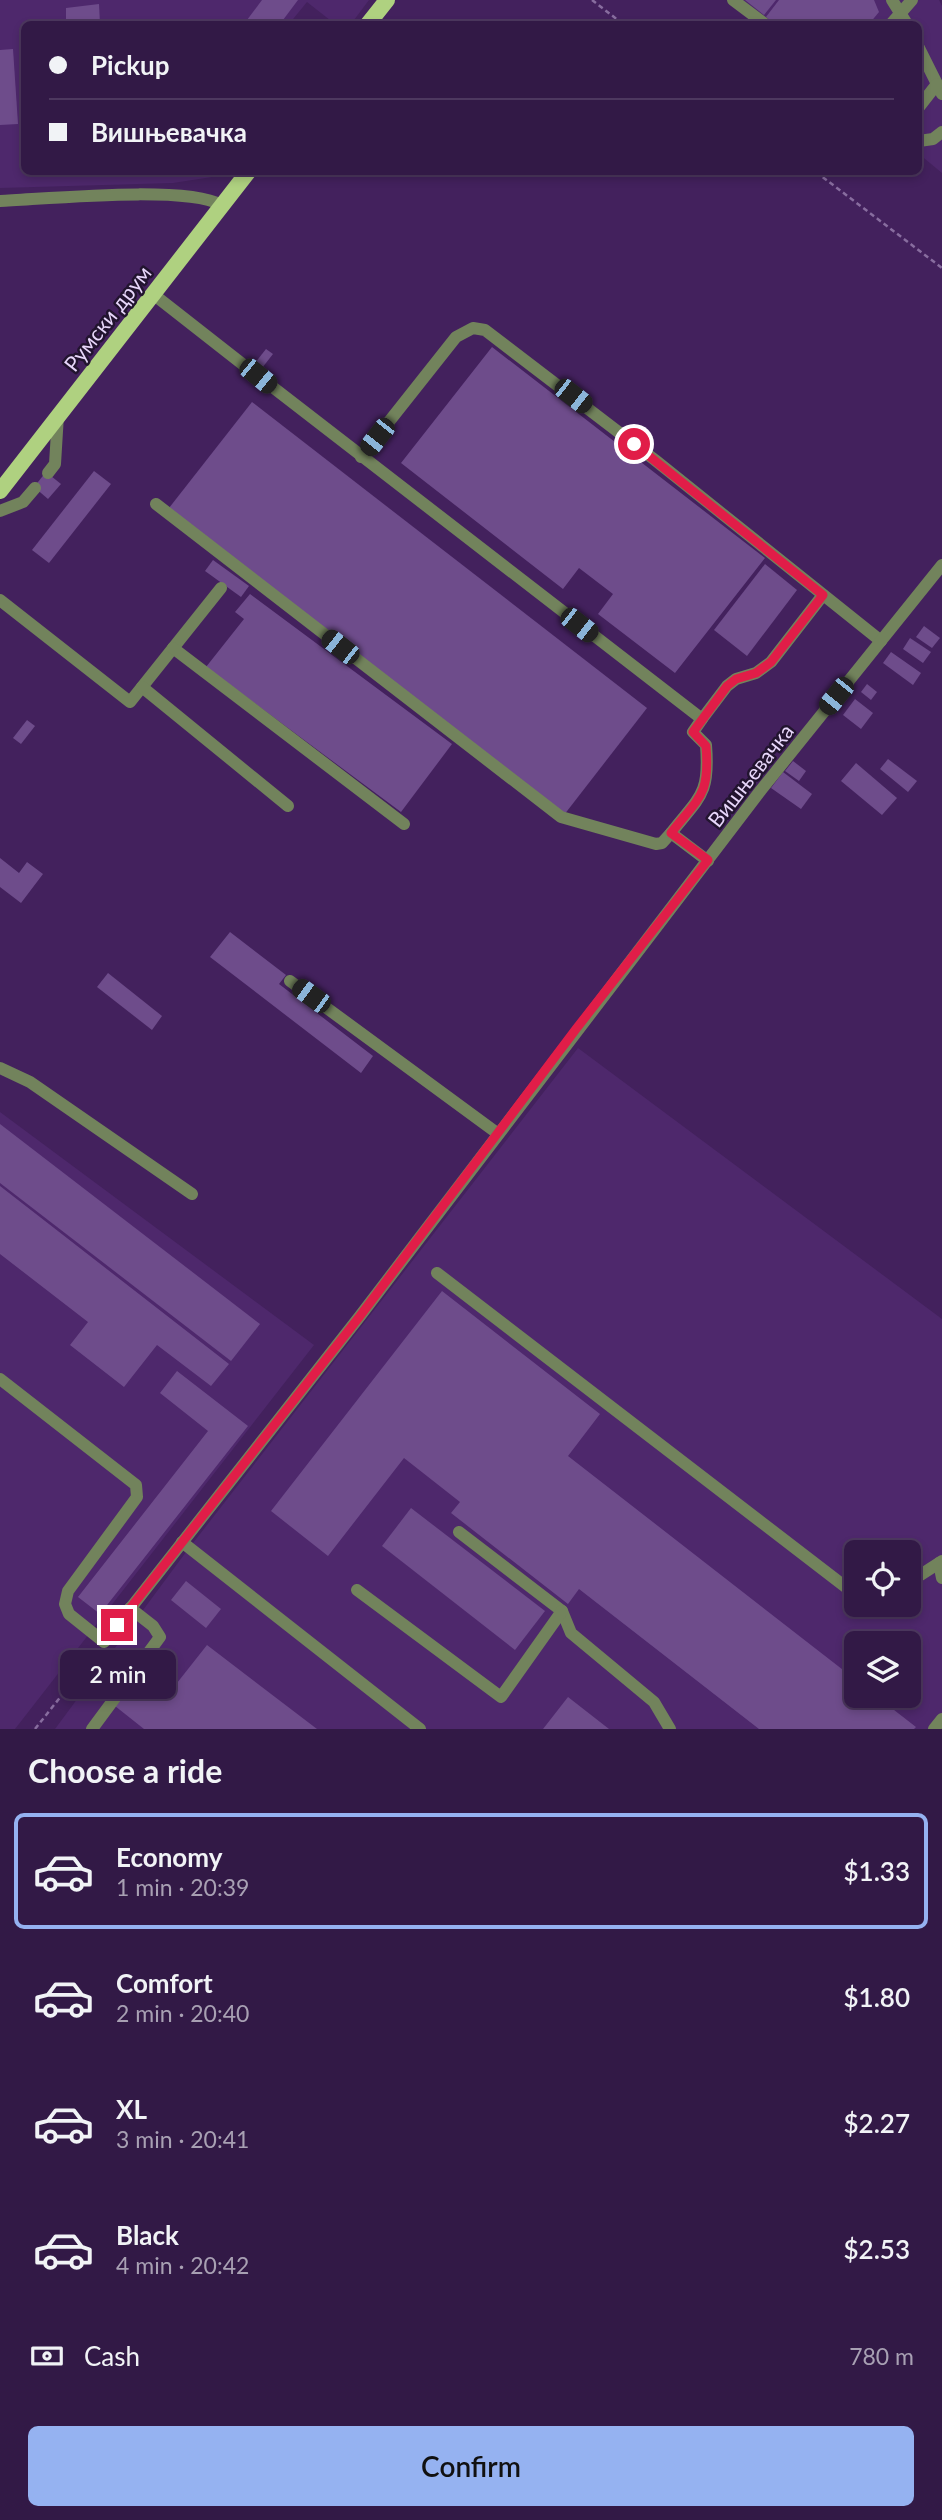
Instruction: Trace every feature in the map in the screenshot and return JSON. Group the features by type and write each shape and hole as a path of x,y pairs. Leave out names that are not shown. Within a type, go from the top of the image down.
{"main road":[{"path":"370,21 387,0"},
{"name":"Румски друм","path":"0,491 246,175"}],"street":[{"path":"733,0 761,21"},
{"path":"892,0 906,21"},
{"path":"894,21 912,0"},
{"path":"922,57 939,89 922,104"},
{"path":"922,141 933,139 942,132"},
{"path":"0,201 135,195 198,197 221,205"},
{"path":"153,294 702,719"},
{"path":"361,457 456,337 473,328 485,330 654,460 881,641"},
{"path":"48,473 55,464 58,414"},
{"path":"0,511 23,502 35,488"},
{"path":"156,505 561,817 656,844 662,843 671,833 705,789 708,779 706,746 693,732 736,679 756,673 771,662 823,595"},
{"name":"Вишњевачка","path":"104,1642 360,1316 761,790 942,565"},
{"path":"0,600 130,702 221,588"},
{"path":"173,648 404,824"},
{"path":"142,687 288,806"},
{"path":"671,833 708,860"},
{"path":"290,981 497,1133"},
{"path":"0,1068 30,1082 192,1194"},
{"path":"437,1273 844,1586"},
{"path":"0,1379 136,1485 137,1497 68,1591 65,1604 69,1614 104,1642"},
{"path":"459,1532 562,1611 571,1633 654,1702 670,1729"},
{"path":"182,1542 420,1729"},
{"path":"921,1574 940,1562 942,1578"},
{"path":"357,1590 501,1697 562,1611"},
{"path":"92,1729 160,1637 153,1626 131,1608"},
{"path":"934,1729 942,1719"}],"path":[{"path":"592,0 619,21"},
{"path":"820,175 942,268"},
{"path":"35,1729 104,1642"}],"shaded area":[{"path":"0,0 369,0 353,21 331,21 307,2 291,21 21,21 21,175 225,175 173,183 0,188"},
{"path":"729,0 939,0 942,6 942,173 922,156 922,21 755,21"},
{"path":"578,1048 942,1319 942,1729 55,1729 186,1552"},
{"path":"0,1112 314,1345 15,1729 0,1729"}],"building":[{"path":"262,0 298,0 282,21 246,21"},
{"path":"745,0 776,0 764,15"},
{"path":"779,0 874,0 879,12 872,21 771,21 766,17"},
{"path":"99,4 100,21 66,21 66,8"},
{"path":"13,49 18,124 0,125 0,50"},
{"path":"492,347 765,558 675,673 598,614 613,594 579,568 563,589 401,463"},
{"path":"266,349 273,354 255,377 248,372"},
{"path":"252,402 647,708 564,815 169,508"},
{"path":"94,471 111,484 49,563 32,550"},
{"path":"46,472 61,484 48,499 34,487"},
{"path":"213,560 249,586 241,597 205,571"},
{"path":"765,564 797,590 747,656 714,630"},
{"path":"250,594 452,744 401,812 206,667 244,619 235,612"},
{"path":"924,626 940,638 932,648 916,637"},
{"path":"910,638 931,652 923,663 903,649"},
{"path":"891,652 921,673 913,685 883,663"},
{"path":"867,684 877,692 871,700 861,692"},
{"path":"855,699 873,713 861,729 843,715"},
{"path":"27,720 35,726 21,744 13,738"},
{"path":"888,759 917,781 908,792 880,769"},
{"path":"793,761 806,771 799,781 785,771"},
{"path":"856,763 897,798 882,815 841,781"},
{"path":"783,772 812,794 801,809 771,788"},
{"path":"0,858 19,873 27,862 43,874 21,903 0,887"},
{"path":"230,932 286,975 279,984 373,1056 361,1073 210,957"},
{"path":"108,973 162,1016 152,1030 97,987"},
{"path":"0,1124 260,1324 231,1361 0,1183"},
{"path":"0,1186 229,1364 211,1386 157,1345 124,1387 70,1345 88,1322 0,1254"},
{"path":"442,1291 600,1414 568,1456 844,1671 844,1708 891,1708 916,1727 759,1729 579,1589 568,1604 451,1513 460,1502 404,1458 328,1556 271,1511"},
{"path":"177,1371 248,1426 100,1614 78,1597 208,1431 160,1393"},
{"path":"411,1508 545,1611 515,1650 382,1546"},
{"path":"186,1581 221,1609 206,1628 171,1600"},
{"path":"207,1645 317,1729 144,1729 115,1706 149,1662 177,1683"},
{"path":"568,1697 609,1729 543,1729"}],"route":[{"path":"117,1625 360,1316 576,1029 708,860 671,833 705,789 708,779 706,746 704,740 693,732 727,686 736,679 756,673 771,662 823,595 634,444"}]}
